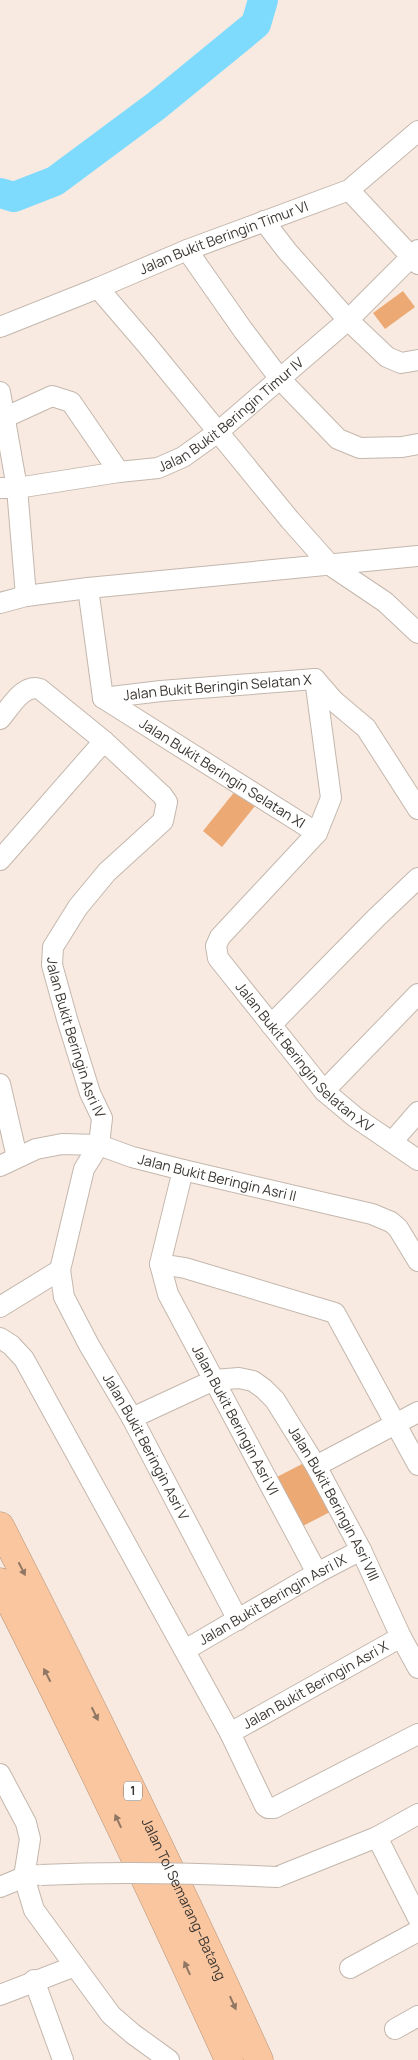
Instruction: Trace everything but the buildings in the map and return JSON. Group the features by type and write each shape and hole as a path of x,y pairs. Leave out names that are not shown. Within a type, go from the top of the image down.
{"highway":[{"name":"Jalan Tol Semarang–Batang","path":"0,1526 108,1739 203,1935 259,2060"},
{"name":"Jalan Tol Semarang–Batang","path":"0,1582 74,1728 229,2060"}],"street":[{"name":"Jalan Bukit Beringin Timur VI","path":"8,323 98,288 187,250 349,190 418,130"},
{"path":"349,190 416,257"},
{"path":"264,221 287,251 348,320 387,358 401,363 418,360"},
{"path":"187,250 280,379 338,439 360,448 402,447 418,444"},
{"name":"Jalan Bukit Beringin Timur IV","path":"8,488 158,468 183,457 218,432 280,379 416,257"},
{"path":"98,288 148,345 290,520 330,565 385,602 418,633"},
{"path":"0,392 6,417 8,488 26,596"},
{"path":"6,417 52,396 71,402 119,472"},
{"path":"0,603 26,596 88,588 418,556"},
{"path":"88,588 103,698"},
{"name":"Jalan Bukit Beringin Selatan X","path":"103,698 170,690 315,679 334,701 366,728 418,809"},
{"name":"Jalan Bukit Beringin Selatan XI","path":"220,937 317,833 331,798 315,679"},
{"path":"0,719 26,690 34,687 40,689 104,741 0,860"},
{"name":"Jalan Bukit Beringin Selatan XI","path":"103,698 317,833"},
{"name":"Jalan Bukit Beringin Asri IV","path":"99,1145 102,1118 90,1093 67,1019 52,965 53,947 78,906 107,872 162,821 167,802 162,795 104,741"},
{"path":"271,1025 418,878"},
{"name":"Jalan Bukit Beringin Selatan XV","path":"220,937 216,946 218,958 324,1091 355,1117 418,1160"},
{"path":"324,1091 418,994"},
{"path":"0,1084 9,1161"},
{"path":"392,1142 418,1112"},
{"name":"Jalan Bukit Beringin Asri II","path":"9,1161 36,1149 62,1144 99,1145 132,1157 183,1170 372,1214 391,1222 398,1228 418,1261"},
{"name":"Jalan Bukit Beringin Asri V","path":"99,1145 84,1168 60,1270 64,1297 132,1418 238,1620"},
{"path":"183,1170 160,1264 185,1268 335,1313 418,1465"},
{"name":"Jalan Bukit Beringin Asri VI","path":"160,1264 168,1294 317,1573"},
{"path":"0,1307 60,1270"},
{"path":"0,1338 11,1345 24,1359 230,1733 265,1806 274,1808 418,1734"},
{"name":"Jalan Bukit Beringin Asri VIII","path":"214,1380 239,1378 253,1381 275,1400 316,1466 361,1550 401,1638 418,1668"},
{"path":"132,1418 214,1380"},
{"path":"316,1466 394,1423 418,1412"},
{"name":"Jalan Bukit Beringin Asri IX","path":"184,1650 317,1573 361,1550"},
{"name":"Jalan Bukit Beringin Asri X","path":"230,1733 401,1638"},
{"path":"0,1774 26,1823 30,1840 34,1910 111,2015 133,2034 169,2060"},
{"path":"0,1887 33,1876 92,1872 206,1873 277,1877 377,1838 418,1814"},
{"path":"377,1838 418,1918"},
{"path":"350,1968 418,1931"},
{"path":"0,1995 34,1980 75,1966"},
{"path":"34,1980 63,2060"},
{"path":"395,2029 418,2016"}],"shaded area":[{"path":"403,291 415,307 385,329 373,313"},
{"path":"236,790 255,806 222,847 203,831"},
{"path":"304,1463 330,1512 299,1528 273,1479"}],"waterway":[{"path":"0,193 14,197 55,181 156,106 256,24 263,0"}]}
